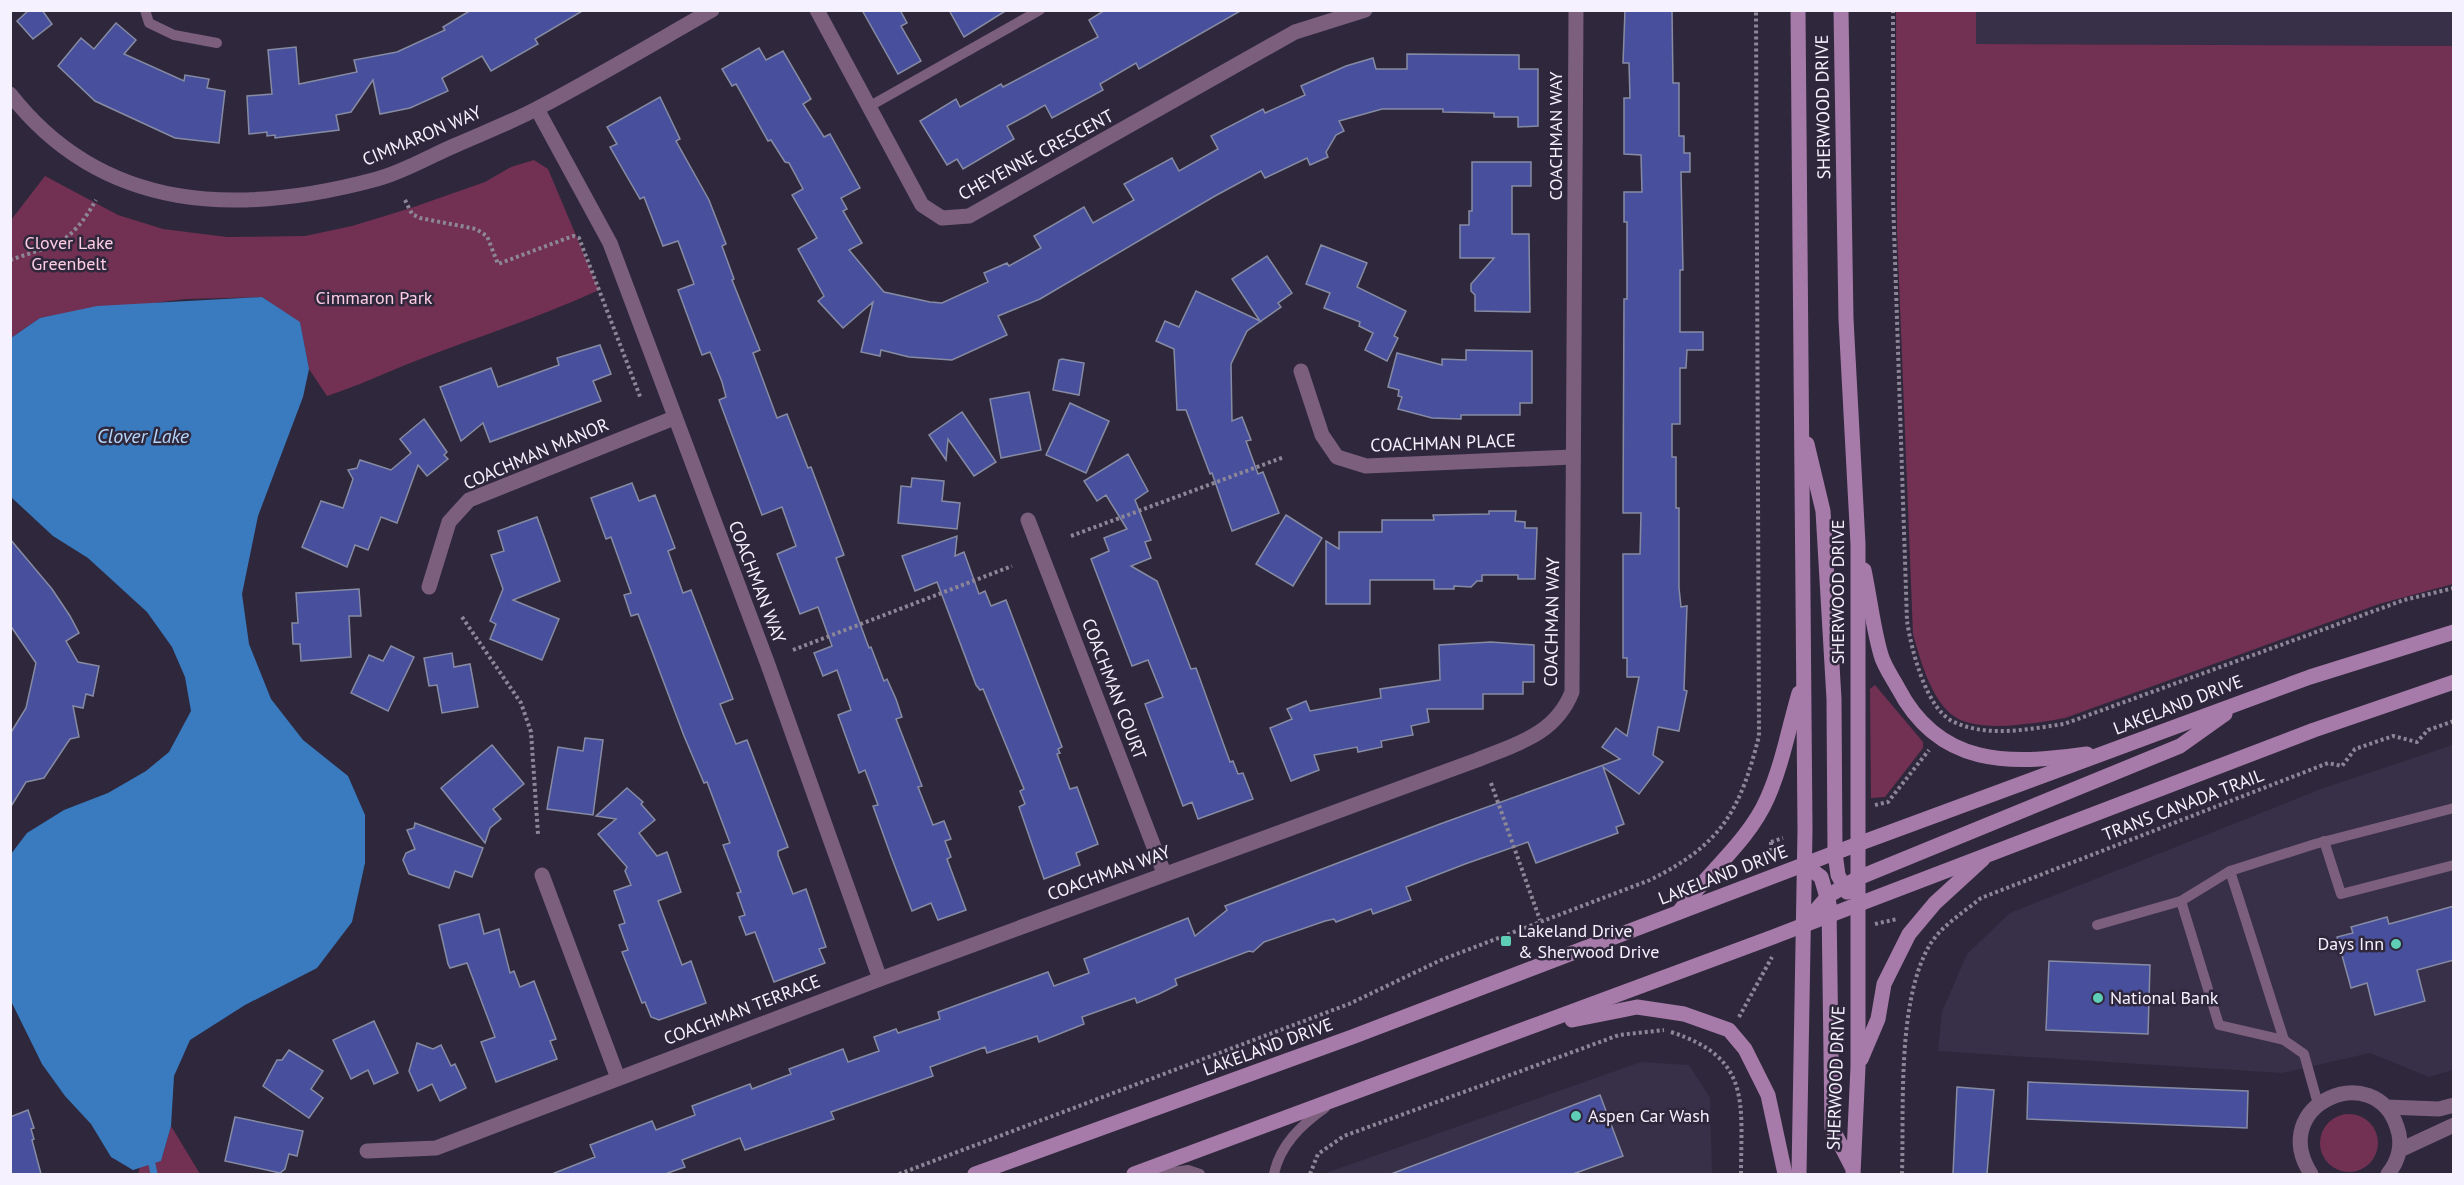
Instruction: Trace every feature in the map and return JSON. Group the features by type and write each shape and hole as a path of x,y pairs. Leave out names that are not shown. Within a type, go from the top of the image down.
{"main road":[{"name":"SHERWOOD DRIVE","path":"1798,10 1805,865 1800,1174"},
{"name":"SHERWOOD DRIVE","path":"1841,10 1846,319 1858,544 1858,1067 1853,1172"},
{"path":"1800,416 1822,511 1834,699 1835,853 1842,886 1858,903"},
{"path":"1858,544 1882,658 1915,716 1939,738 1970,753 2018,760 2091,753 2134,743"},
{"name":"LAKELAND DRIVE","path":"975,1174 1352,1037 1858,844 2310,677 2454,632"},
{"path":"1679,913 1699,885 1751,826 1767,799 1804,678"},
{"path":"1134,1174 1525,1030 2303,734 2454,682"},
{"path":"1805,923 1828,896 1842,886 2180,746 2245,701"},
{"path":"1858,1067 1878,1019 1884,984 1909,934 1935,903 1989,854"},
{"path":"1805,865 1821,878 1828,896 1832,1128 1853,1172"},
{"path":"1525,1030 1637,1006 1684,1014 1728,1030 1745,1049 1768,1095 1785,1174"}],"street":[{"name":"CIMMARON WAY","path":"10,93 61,148 110,177 156,190 216,202 286,199 379,179 537,109 712,10"},
{"name":"CHEYENNE CRESCENT","path":"817,10 922,205 942,218 969,216 1295,32 1365,10"},
{"name":"COACHMAN WAY","path":"537,109 610,243 767,662 880,979 1477,760 1516,744 1552,724 1564,712 1572,692 1576,10"},
{"name":"COACHMAN PLACE","path":"1301,371 1322,435 1337,457 1366,466 1573,457"},
{"name":"COACHMAN MANOR","path":"429,587 449,522 469,500 674,418"},
{"name":"COACHMAN COURT","path":"1028,520 1164,873"},
{"path":"542,875 618,1078"},
{"name":"COACHMAN TERRACE","path":"367,1152 436,1148 880,979"},
{"path":"2311,1174 2302,1160 2300,1137 2308,1115 2318,1104 2331,1096 2345,1093 2360,1094 2386,1107 2439,1109 2454,1105"},
{"path":"2386,1107 2395,1120 2400,1135 2400,1150 2394,1167 2388,1174"},
{"path":"2400,1150 2454,1125"}],"lane":[{"path":"146,10 149,23 174,35 217,43"},
{"path":"870,106 1040,10"},
{"path":"2097,925 2181,900 2230,871 2324,841 2454,808"},
{"path":"2324,841 2341,894 2454,865"},
{"path":"2230,871 2284,1040"},
{"path":"2181,900 2219,1025 2284,1040 2304,1054 2318,1104"},
{"path":"1274,1174 1277,1157 1302,1124 1334,1101"},
{"path":"1158,1174 1188,1170 1200,1174"}],"path":[{"path":"899,1174 1349,1004 1441,960 1540,920 1650,880 1679,865 1719,830 1733,813 1747,784 1760,736 1756,10"},
{"path":"1893,10 1893,199 1906,621 1920,675 1939,709 1952,722 1969,727 2012,732 2064,724 2404,600 2454,588"},
{"path":"10,260 54,246 70,237 82,225 96,200"},
{"path":"405,200 412,214 420,218 476,230 487,236 498,264 573,236 579,238 641,399"},
{"path":"1071,536 1284,457"},
{"path":"792,650 1012,566"},
{"path":"462,617 521,703 531,732 538,834"},
{"name":"TRANS CANADA TRAIL","path":"1902,1174 1906,1039 1913,988 1928,948 1940,932 1981,898 2328,763 2342,766 2355,749 2393,736 2417,742 2428,730 2454,721"},
{"path":"1872,806 1888,802 1929,749"},
{"path":"1491,783 1540,920"},
{"path":"1888,802 1890,810"},
{"path":"1771,861 1771,842 1783,838"},
{"path":"1875,924 1897,919 1897,912"},
{"path":"1737,1020 1772,957"},
{"path":"1310,1174 1318,1154 1344,1136 1618,1035 1666,1030 1697,1040 1715,1052 1723,1060 1738,1086 1741,1121 1741,1174"}],"shaded area":[{"path":"1976,11 2453,11 2453,46 1976,44"},
{"path":"2453,745 2453,1070 2429,1077 2370,1053 2281,1073 1938,1051 1942,1012 1967,954 2010,913 2321,789"},
{"path":"1641,1062 1689,1065 1710,1098 1712,1174 1323,1174"}],"green space":[{"path":"1896,11 1976,11 1976,44 2453,46 2453,584 2379,604 2065,718 1990,726 1962,720 1951,714 1937,697 1927,677 1913,634 1897,231"},
{"name":"Cimmaron Park","path":"534,160 548,169 599,290 339,392 327,396 309,369 300,323 262,297 185,299 40,318 11,338 11,220 45,176 118,215 163,229 227,237 305,236 352,226 411,208 485,182 511,167"},
{"path":"1875,685 1923,742 1923,748 1885,797 1871,798 1870,689"},
{"path":"2349,1114 2360,1116 2373,1127 2378,1143 2376,1154 2365,1167 2349,1172 2338,1170 2325,1159 2320,1143 2322,1132 2333,1119"},
{"path":"171,1126 200,1174 138,1174 140,1167 161,1161"}],"water":[{"name":"Clover Lake","path":"262,297 300,322 309,369 303,397 258,516 242,594 249,644 271,699 303,740 348,776 365,815 365,863 352,922 317,968 245,1005 190,1040 174,1076 171,1126 161,1161 133,1170 111,1157 91,1124 65,1096 42,1064 11,1001 11,854 27,833 64,810 108,793 146,771 169,752 191,711 185,677 172,647 147,612 88,558 53,536 11,497 11,338 40,318 97,306"}],"building":[{"path":"29,10 42,10 52,24 33,39 17,21"},
{"path":"471,10 584,10 535,39 538,44 491,71 482,56 442,78 448,91 410,108 380,114 373,80 351,112 336,115 339,130 275,138 275,135 267,136 267,132 249,134 247,96 272,94 268,50 296,47 299,84 357,72 354,60 397,52 445,30 443,27"},
{"path":"862,10 900,10 907,23 901,26 921,61 898,74"},
{"path":"949,10 1007,10 964,37"},
{"path":"1105,10 1242,10 1139,69 1136,63 1100,84 1103,90 1052,118 1045,105 1007,126 1014,139 963,169 957,159 947,165 920,121 956,99 960,107 1001,84 1003,87 1098,37 1089,20"},
{"path":"1625,10 1672,10 1673,83 1679,83 1679,136 1684,136 1684,153 1690,153 1690,172 1681,172 1683,270 1680,270 1680,332 1703,332 1703,350 1687,350 1686,368 1680,368 1680,424 1672,424 1672,457 1676,457 1676,508 1679,508 1679,588 1681,607 1687,606 1684,690 1687,691 1679,731 1658,727 1653,755 1663,762 1639,794 1603,767 1624,824 1616,827 1618,833 1536,863 1528,842 1465,864 1406,887 1411,900 1373,914 1371,909 1336,922 1334,919 1325,921 1264,942 1253,952 1249,951 1175,979 1177,985 1159,994 1137,1003 1135,998 1082,1017 1084,1024 1039,1042 1037,1036 987,1053 985,1047 930,1067 933,1076 831,1112 834,1119 745,1150 740,1138 682,1160 685,1167 665,1174 552,1174 595,1157 590,1145 652,1121 656,1130 695,1115 692,1106 750,1084 752,1089 791,1074 789,1069 843,1049 848,1062 879,1051 874,1037 896,1029 898,1033 940,1019 938,1012 1048,972 1054,986 1089,973 1084,959 1188,918 1195,936 1227,910 1225,906 1440,824 1620,759 1602,747 1616,728 1627,736 1639,677 1627,677 1627,658 1623,658 1623,554 1640,554 1641,513 1623,513 1624,299 1627,299 1627,222 1624,222 1624,192 1642,192 1641,155 1624,154 1624,98 1630,98 1629,63 1623,63"},
{"path":"116,23 136,40 124,54 184,81 185,75 209,79 207,88 225,91 219,143 175,138 95,101 58,66 81,38 94,49"},
{"path":"759,48 766,60 783,51 811,99 803,104 824,137 830,134 860,188 841,198 847,209 843,211 862,243 849,250 884,292 930,302 942,303 988,282 984,273 1007,263 1009,266 1041,248 1034,236 1084,207 1093,223 1134,200 1124,184 1172,158 1179,171 1218,149 1211,136 1263,109 1265,113 1305,95 1301,86 1346,66 1373,58 1376,69 1407,69 1407,54 1519,55 1519,69 1538,69 1538,126 1518,127 1518,117 1494,117 1494,113 1443,112 1443,109 1382,109 1339,121 1344,131 1336,135 1326,152 1328,157 1310,165 1307,158 1265,178 1261,171 1040,299 998,316 1007,335 952,360 909,357 881,350 880,356 861,352 873,302 843,328 818,301 824,296 798,249 817,238 792,195 803,189 789,163 785,162 771,140 768,141 736,84 732,86 722,69"},
{"path":"660,97 680,139 676,141 709,200 726,244 722,246 734,279 732,280 760,350 753,353 777,418 787,414 825,504 844,555 836,558 869,648 871,647 884,681 887,679 902,717 896,719 922,786 918,787 933,825 944,821 951,839 945,841 951,857 947,859 966,910 938,920 931,903 912,911 873,806 878,805 865,770 859,773 838,715 851,710 837,670 823,676 814,653 832,646 818,607 800,614 777,554 796,546 782,507 762,515 719,400 726,397 722,382 710,352 702,355 678,290 694,284 678,241 663,246 644,197 640,199 610,147 617,144 607,127"},
{"path":"1472,162 1531,162 1531,186 1512,186 1512,234 1529,234 1530,312 1475,311 1475,295 1471,291 1471,284 1494,258 1460,258 1460,225 1469,225 1469,211 1472,211"},
{"path":"1321,245 1367,263 1357,287 1406,311 1394,336 1398,338 1387,361 1365,350 1373,333 1359,326 1360,322 1324,308 1330,293 1306,284"},
{"path":"1267,256 1292,293 1278,303 1281,307 1247,331 1231,364 1232,421 1242,417 1251,440 1246,441 1258,474 1263,472 1279,513 1232,531 1212,473 1210,474 1186,410 1177,410 1174,349 1156,341 1165,321 1179,327 1196,291 1260,321 1232,279"},
{"path":"600,345 611,374 593,381 601,401 490,442 483,423 461,441 440,387 491,368 498,387 559,365 557,358"},
{"path":"1466,350 1532,351 1532,403 1520,403 1520,415 1461,415 1461,419 1432,418 1398,409 1402,397 1398,396 1399,390 1388,387 1397,353 1442,365 1442,359 1466,360"},
{"path":"1059,360 1084,363 1079,395 1053,390"},
{"path":"1029,392 1041,450 1001,458 990,399"},
{"path":"1070,403 1109,421 1086,473 1046,455"},
{"path":"962,412 996,462 974,476 948,439 946,460 929,435"},
{"path":"424,419 447,452 444,455 448,459 427,476 418,465 397,523 381,517 368,550 355,545 347,567 302,547 321,501 343,508 353,479 348,470 357,468 360,460 391,470 411,453 400,439"},
{"path":"1128,454 1148,491 1135,500 1151,540 1145,542 1151,558 1131,566 1157,581 1191,669 1196,668 1230,762 1233,761 1238,774 1243,773 1253,799 1198,819 1192,802 1183,806 1145,704 1163,697 1148,660 1132,666 1091,559 1109,551 1104,538 1127,529 1106,495 1097,501 1084,481"},
{"path":"912,478 944,481 942,501 960,503 957,529 898,523 901,486 911,487"},
{"path":"632,483 639,501 655,495 675,548 668,551 683,593 691,590 733,699 720,704 736,744 747,740 788,847 778,851 778,855 793,894 806,889 826,947 819,949 825,963 774,982 755,932 746,935 739,917 745,915 737,893 741,892 723,845 730,843 707,782 704,783 684,736 638,614 631,616 624,595 631,593 611,537 606,539 591,498"},
{"path":"1489,511 1516,511 1515,521 1525,522 1525,528 1537,528 1535,579 1518,579 1518,575 1482,575 1482,581 1477,581 1471,587 1454,586 1454,589 1434,589 1434,580 1370,580 1370,604 1326,604 1326,541 1339,549 1339,532 1382,532 1382,520 1434,520 1433,515 1489,514"},
{"path":"1286,515 1322,538 1293,586 1256,564"},
{"path":"537,517 560,581 513,600 559,619 542,660 490,639 496,624 490,621 503,589 491,555 504,551 498,531"},
{"path":"957,536 955,556 964,552 979,594 985,591 991,606 1006,600 1062,747 1058,749 1060,753 1057,754 1070,789 1077,787 1098,844 1076,853 1080,865 1044,879 1019,807 1025,804 1020,791 1024,789 983,689 980,690 976,685 937,582 915,591 902,556"},
{"path":"10,539 52,589 70,616 79,633 66,641 78,662 99,666 93,696 86,694 83,708 73,706 79,737 70,739 44,778 26,782 10,808 10,734 26,708 36,663 10,625"},
{"path":"359,589 361,616 349,616 351,657 301,661 300,644 293,644 292,623 298,623 296,593"},
{"path":"1491,642 1534,645 1534,682 1523,682 1523,694 1483,694 1483,709 1427,709 1429,722 1411,726 1413,735 1381,741 1382,747 1358,752 1357,747 1314,755 1319,770 1291,781 1270,728 1292,719 1287,709 1306,701 1310,711 1381,698 1380,689 1440,680 1439,645"},
{"path":"391,646 414,657 388,711 351,693 369,655 383,661"},
{"path":"452,653 454,667 470,664 478,707 442,713 437,685 429,686 424,658"},
{"path":"585,738 603,740 593,815 547,809 558,747 583,751"},
{"path":"492,745 524,784 493,809 501,819 490,828 485,843 441,788"},
{"path":"627,788 643,802 641,804 655,820 639,833 657,856 667,852 681,892 658,901 682,965 691,961 706,1003 659,1020 651,1017 645,1002 642,1003 622,952 628,950 619,925 625,923 614,891 631,885 625,871 627,867 598,834 616,819 596,816"},
{"path":"415,823 483,848 472,877 455,871 449,888 409,874 403,860 406,853 415,849 407,830 414,828"},
{"name":"Days Inn","path":"2454,906 2454,960 2417,970 2425,1001 2375,1015 2367,983 2351,988 2337,937 2353,933 2351,927 2387,917 2389,924"},
{"path":"479,914 484,934 499,929 510,973 514,971 520,987 534,981 556,1039 550,1041 557,1059 496,1082 481,1042 495,1037 467,963 450,968 448,964 439,925"},
{"name":"National Bank","path":"2049,961 2150,965 2148,1034 2046,1030"},
{"path":"374,1021 398,1073 374,1084 368,1070 351,1079 333,1040"},
{"path":"417,1043 433,1049 441,1045 451,1066 455,1064 466,1088 440,1101 432,1084 418,1091 409,1071"},
{"path":"289,1050 323,1071 311,1089 323,1098 309,1118 263,1086 277,1060 282,1060"},
{"path":"2028,1082 2248,1091 2247,1128 2027,1119"},
{"path":"1957,1087 1994,1090 1987,1174 1953,1174"},
{"name":"Aspen Car Wash","path":"1600,1095 1623,1156 1573,1174 1391,1174"},
{"path":"28,1110 34,1128 31,1129 34,1139 32,1140 41,1174 10,1174 10,1117"},
{"path":"235,1117 303,1131 297,1156 289,1154 285,1169 280,1173 225,1161"}],"waterway":[{"path":"152,1164 154,1174"}],"place":[{"name":"Lakeland Drive & Sherwood Drive","path":"1506,941"},
{"name":"Days Inn","path":"2396,944"},
{"name":"National Bank","path":"2098,998"},
{"name":"Aspen Car Wash","path":"1576,1116"}],"park label":[{"name":"Clover Lake Greenbelt","path":"69,253"}]}
